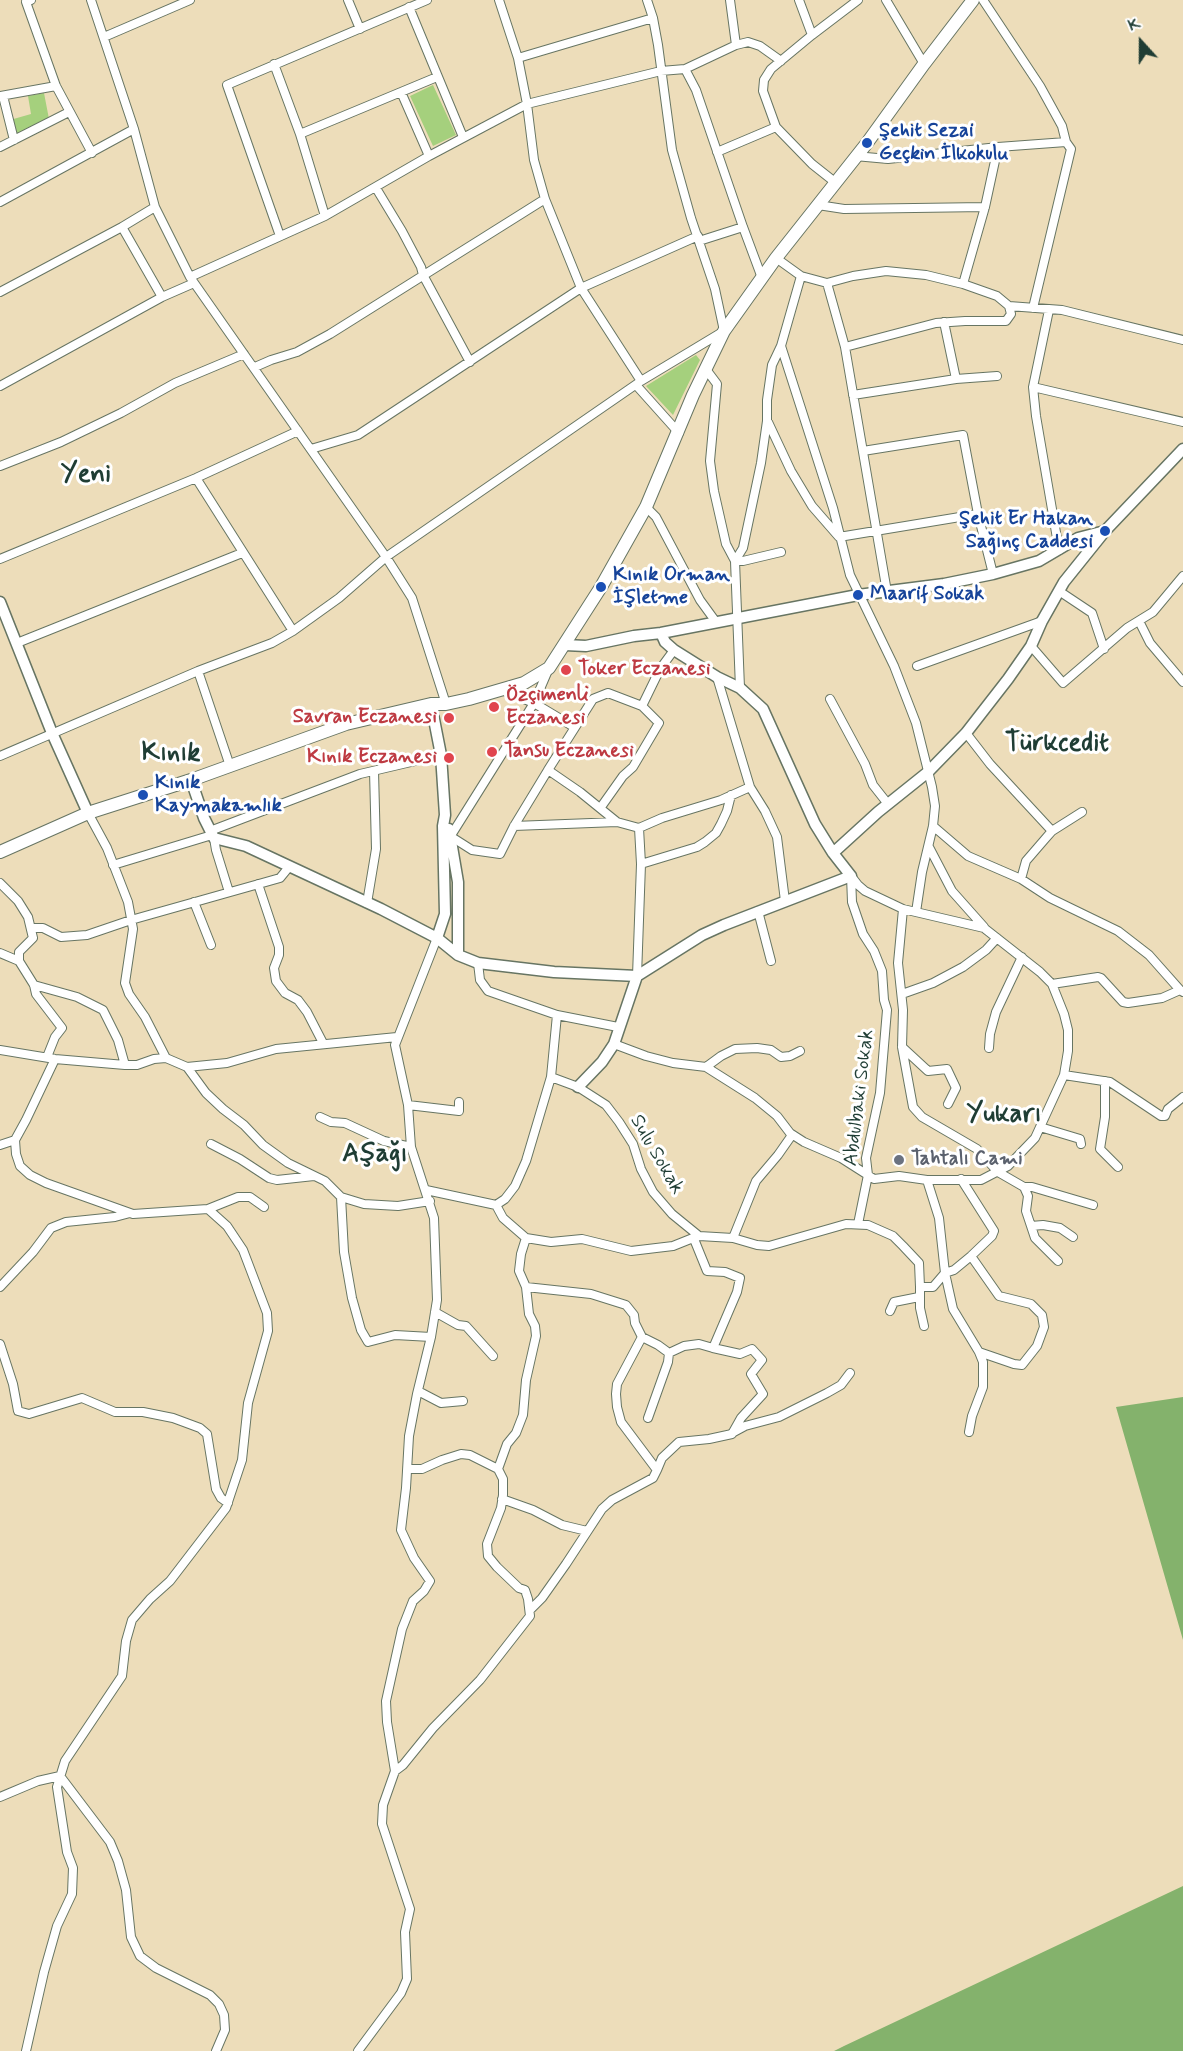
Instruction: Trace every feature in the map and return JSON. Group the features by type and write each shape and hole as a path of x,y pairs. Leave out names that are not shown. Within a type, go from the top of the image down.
{"main road":[{"path":"0,852 87,813 190,780 346,724 431,704 446,704 501,690 524,683 549,668 601,587 646,507 705,368 724,331 776,258 867,143 974,0"}],"street":[{"path":"31,0 26,2 56,86 92,153"},
{"path":"91,0 134,129 155,207 192,280 255,367 412,598 446,704"},
{"path":"104,37 190,0"},
{"path":"348,0 360,29"},
{"path":"279,236 226,85 427,0"},
{"path":"499,0 518,58 534,160 545,199 581,288 638,383 678,433"},
{"path":"0,756 272,642 293,631 339,598 386,557 638,383 724,331 715,289 672,150 652,18 646,0"},
{"path":"730,0 736,45"},
{"path":"799,0 812,35"},
{"path":"836,183 812,164 776,127 763,91 764,80 771,69 858,0"},
{"path":"886,0 924,64"},
{"path":"983,0 1040,86 1062,126 1066,142 1071,149 1033,308"},
{"path":"409,7 463,137"},
{"path":"518,58 652,18"},
{"path":"0,386 192,280 279,236 325,216 463,137 527,104 661,71 685,69 736,45 748,42 760,46 781,61"},
{"path":"274,64 300,134 325,216"},
{"path":"685,69 696,90 762,278"},
{"path":"300,134 437,77"},
{"path":"14,140 1,96 56,86"},
{"path":"401,92 429,156"},
{"path":"0,147 69,112"},
{"path":"717,152 776,127"},
{"path":"0,202 134,129"},
{"path":"855,156 888,159 1066,142"},
{"path":"963,284 985,207 998,147"},
{"path":"376,188 421,267 423,275 470,362"},
{"path":"255,367 297,352 330,334 545,199"},
{"path":"818,205 844,209 985,207"},
{"path":"0,292 155,207"},
{"path":"122,227 162,297"},
{"path":"311,449 358,435 581,288 698,238 743,227"},
{"path":"776,258 801,276 827,283 886,271 926,275 963,284 997,296 1009,306 1062,310 1183,340"},
{"path":"735,561 743,548 761,463 772,366 781,346 801,276"},
{"path":"827,283 845,347 887,591"},
{"path":"845,347 944,322 1006,321 1011,314 1009,306"},
{"path":"1049,310 1034,387 1036,416 1059,550"},
{"path":"944,322 956,379"},
{"path":"781,346 858,595 901,685 916,723 928,772 935,806 916,912"},
{"path":"0,466 62,442 175,383 244,354"},
{"path":"705,368 717,384 710,461 714,492 726,544 735,561 740,688"},
{"path":"854,395 956,379 997,376"},
{"path":"1034,387 1183,422"},
{"path":"767,421 791,471 812,506 839,537"},
{"path":"0,559 196,478 298,431"},
{"path":"863,451 963,435 978,514 993,574"},
{"path":"833,853 928,772 966,733 1008,679 1030,646 1064,582 1105,531 1183,449"},
{"path":"196,478 293,631"},
{"path":"646,507 656,517 700,600 716,622"},
{"path":"839,537 978,514"},
{"path":"565,645 586,646 858,595 944,584 993,574 1039,561 1078,538 1105,531"},
{"path":"735,561 781,552"},
{"path":"17,643 242,553"},
{"path":"1030,646 1063,683 1127,628 1153,612 1183,576"},
{"path":"1059,591 1092,614 1104,649"},
{"path":"0,602 52,733 87,813 107,848 128,902 133,929 125,983 166,1058"},
{"path":"916,666 1042,621"},
{"path":"1139,621 1150,643 1183,682"},
{"path":"662,633 665,642 674,650 717,677 740,688 763,709 815,824 833,853 858,885 865,891 903,909 984,928"},
{"path":"642,706 660,669 674,650"},
{"path":"458,955 458,882 447,840 534,703 549,668"},
{"path":"198,672 230,766"},
{"path":"717,677 750,787 777,837 785,901"},
{"path":"501,690 534,703 574,727"},
{"path":"447,840 472,850 500,854 514,826 574,727 593,699 609,693 642,706 659,723 633,767 623,776 601,807"},
{"path":"830,699 873,784 888,804"},
{"path":"358,2051 401,1993 407,1978 405,1932 410,1909 382,1824 383,1805 395,1771 386,1701 402,1629 413,1601 424,1591 430,1581 414,1558 401,1530 410,1436 437,1300 434,1218 411,1147 408,1105 395,1045 445,915 447,840 441,755 431,704"},
{"path":"966,733 990,764 1052,831"},
{"path":"113,865 212,835 288,800 360,774 441,755"},
{"path":"548,770 601,807 617,822"},
{"path":"367,903 376,849 374,771"},
{"path":"190,780 212,835 229,892"},
{"path":"514,826 617,822 639,828 750,787"},
{"path":"640,864 697,847 705,842 716,833 721,824 731,795"},
{"path":"1021,879 1026,861 1052,831 1082,812"},
{"path":"933,826 968,856 1021,879 1050,898 1118,931 1149,955 1182,991 1162,998 1128,1003 1119,998 1098,977 1052,984"},
{"path":"578,1087 602,1062 614,1044 637,976 639,828"},
{"path":"212,835 246,846 367,903 437,938 458,955 478,963 554,972 637,976 702,935 851,876"},
{"path":"614,1044 673,1063 706,1067 755,1098 777,1116 792,1134 804,1142 841,1158 874,1179 899,1176 927,1180 981,1180 998,1172 1015,1159 1035,1138 1064,1075 1068,1051 1068,1030 1052,984 984,928 952,891 929,847"},
{"path":"31,928 43,928 56,936 74,937 100,932 131,920 280,878 289,867"},
{"name":"Abdulbaki Sokak","path":"851,876 852,902 863,934 874,951 882,971 887,1010 880,1092 866,1158 868,1175 858,1224"},
{"path":"0,883 18,901 28,917 31,928 33,938 19,952 19,961 34,985 36,994 62,1028 55,1037 51,1058 26,1120 15,1140 20,1166 30,1174 57,1187 129,1213"},
{"path":"258,884 279,946 279,955 274,968 276,981 285,993 298,1000 323,1043"},
{"path":"194,902 211,945"},
{"path":"903,909 898,963 903,1010 902,1047 913,1107 922,1117 977,1149 998,1172 1024,1187 1028,1196 1026,1211 1038,1242 1058,1261"},
{"path":"758,911 771,961"},
{"path":"902,994 933,983 963,968 998,938"},
{"path":"0,953 19,961"},
{"path":"989,1048 996,1012 1022,957"},
{"path":"478,963 480,980 488,991 557,1015 618,1027"},
{"path":"34,985 77,997 103,1010 118,1040 124,1065"},
{"path":"887,1010 903,1010"},
{"path":"426,1190 496,1205 505,1200 515,1186 526,1161 551,1077 557,1015"},
{"path":"0,1050 51,1058 124,1065 136,1065 166,1058 187,1067 227,1063 276,1049 397,1037"},
{"path":"902,1047 928,1071 947,1069 956,1088 948,1104"},
{"path":"706,1067 735,1049 771,1050 781,1057 800,1051"},
{"path":"187,1067 206,1093 223,1110 244,1125 263,1145 288,1163 332,1186 341,1197 364,1204 398,1206 430,1201"},
{"path":"1064,1075 1104,1081 1118,1086 1161,1116 1165,1116 1168,1109 1183,1097"},
{"name":"Sulu Sokak","path":"551,1077 578,1087 606,1106 633,1144 641,1169 653,1192 697,1237"},
{"path":"1104,1081 1105,1118 1100,1149 1118,1167"},
{"path":"408,1105 459,1112 459,1102"},
{"path":"320,1117 331,1122 345,1124 384,1142 411,1147"},
{"path":"1040,1127 1080,1139 1081,1144"},
{"path":"733,1238 756,1181 792,1134"},
{"path":"0,1145 15,1140"},
{"path":"211,1143 269,1178 277,1180 315,1176"},
{"path":"920,1287 933,1287 945,1273 954,1270 971,1256 992,1236 994,1231 961,1179"},
{"path":"927,1180 939,1218 945,1273 953,1309 983,1362 983,1387 972,1416 969,1432"},
{"path":"1024,1187 1032,1186 1093,1205"},
{"path":"0,1287 33,1252 51,1228 66,1222 115,1217 129,1213 208,1209 238,1197 250,1197 264,1207"},
{"path":"341,1197 344,1252 352,1298 361,1330 368,1342 395,1335 431,1337"},
{"path":"496,1205 503,1218 526,1238 551,1242 582,1239 631,1251 673,1246 697,1237 733,1238 769,1246 824,1229 858,1224 879,1229 893,1236 919,1263 919,1297 924,1326"},
{"path":"26,2051 57,1926 72,1894 73,1868 67,1852 57,1787 65,1761 122,1676 126,1641 132,1620 170,1581 226,1508 242,1460 248,1403 268,1331 267,1313 243,1250 227,1226 208,1209"},
{"path":"1031,1226 1043,1225 1060,1228 1073,1236"},
{"path":"697,1237 707,1271 725,1272 740,1278 737,1292 713,1348"},
{"path":"498,1469 507,1444 516,1433 523,1415 526,1380 536,1336 535,1326 529,1314 526,1287 519,1271 520,1254 526,1238"},
{"path":"971,1256 999,1296 1031,1304 1042,1315 1044,1327 1037,1346 1022,1365 979,1352"},
{"path":"526,1287 591,1294 626,1305 634,1315 642,1336 669,1353"},
{"path":"890,1311 894,1302 919,1297"},
{"path":"435,1312 458,1325 466,1326 493,1356"},
{"path":"642,1336 617,1384 617,1407 621,1422 657,1470"},
{"path":"0,1344 13,1384 18,1411 29,1414 82,1398 115,1412 143,1412 173,1418 200,1428 207,1434 216,1489 221,1498 228,1503"},
{"path":"669,1353 684,1346 699,1344 740,1354 752,1349 762,1360 751,1374 763,1394 741,1418 732,1434"},
{"path":"648,1419 669,1353"},
{"path":"530,1610 542,1598 607,1505 653,1478 662,1458 679,1442 732,1434 746,1426 778,1417 842,1385 849,1373"},
{"path":"418,1390 441,1403 463,1401"},
{"path":"395,1771 480,1680 530,1616 525,1590 502,1574 488,1556 488,1544 502,1499 503,1479 498,1469 470,1455 461,1454 422,1469 408,1469"},
{"path":"502,1499 533,1510 562,1525 587,1531"},
{"path":"0,1797 38,1780 60,1776"},
{"path":"60,1776 110,1842 126,1890 129,1925 140,1956 156,1968 210,1995 222,2010 225,2030 216,2051"}],"green space":[{"path":"433,85 456,135 433,146 410,96"},
{"path":"44,93 49,119 15,135 10,120 31,114 28,96"},
{"path":"696,355 700,360 673,415 646,386"},
{"path":"1183,1397 1183,1640 1116,1407"},
{"path":"1183,1886 1183,2051 834,2051 844,2046"}],"place":[{"name":"Şehit Sezai Geçkin İlkokulu","path":"867,143"},
{"name":"Şehit Er Hakan Sağınç Caddesi","path":"1105,531"},
{"name":"Kınık Orman İşletme","path":"601,587"},
{"name":"Maarif Sokak","path":"858,595"},
{"name":"Toker Eczanesi","path":"566,670"},
{"name":"Özçimenli Eczanesi","path":"494,707"},
{"name":"Savran Eczanesi","path":"449,718"},
{"name":"Tansu Eczanesi","path":"492,752"},
{"name":"Kınık Eczanesi","path":"449,758"},
{"name":"Kınık Kaymakamlık","path":"143,795"},
{"name":"Tahtalı Cami","path":"899,1160"}],"district":[{"name":"Yeni","path":"86,476"},
{"name":"Türkcedit","path":"1057,745"},
{"name":"Kınık","path":"171,755"},
{"name":"Yukarı","path":"1004,1116"},
{"name":"Aşağı","path":"375,1156"}]}
